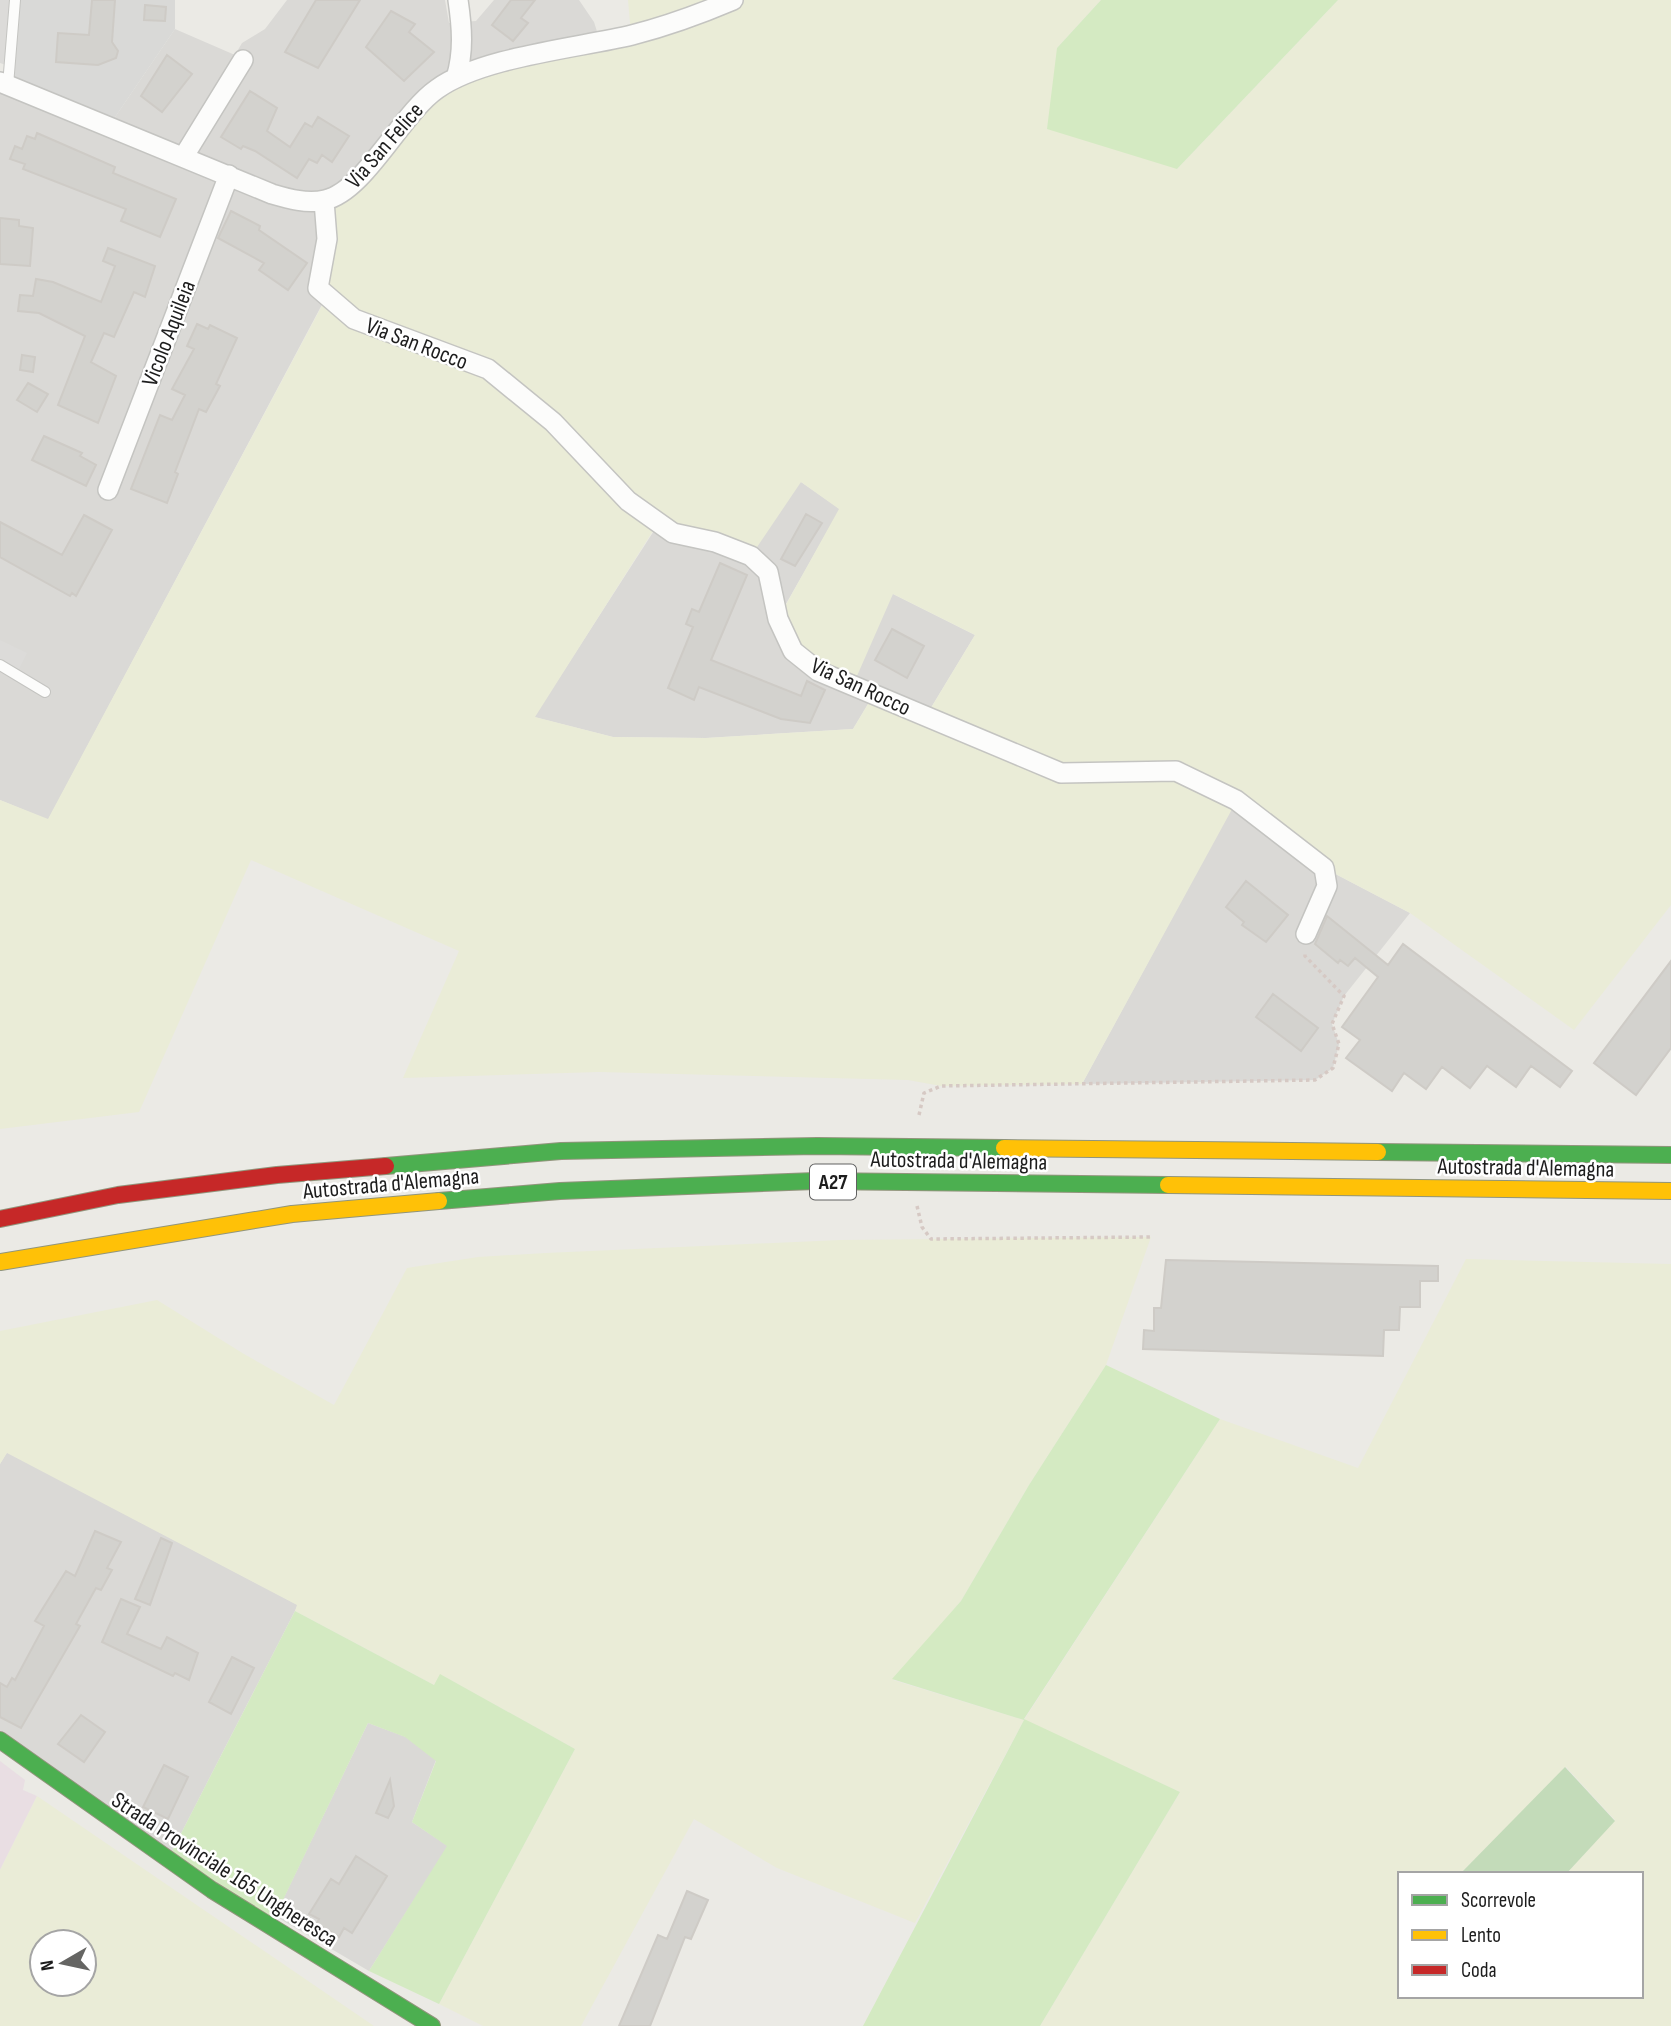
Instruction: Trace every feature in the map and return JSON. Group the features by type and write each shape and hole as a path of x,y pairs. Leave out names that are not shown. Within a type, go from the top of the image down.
{"main road":[{"name":"Autostrada d'Alemagna","path":"0,1219 97,1200 277,1175 561,1151 817,1146 1671,1155"},
{"name":"Autostrada d'Alemagna","path":"0,1262 292,1214 560,1191 815,1181 1671,1191"},
{"path":"0,1210 97,1200"},
{"name":"Strada Provinciale 165 Ungheresca","path":"0,1740 93,1810 270,1927 432,2026"}],"street":[{"path":"456,78 461,61 463,30 458,0"},
{"name":"Via San Felice","path":"4,84 289,198 324,201 351,186 422,101 456,78 493,66 673,23 733,0"},
{"path":"184,156 243,60"},
{"name":"Vicolo Aquileia","path":"108,490 229,175"},
{"name":"Via San Rocco","path":"324,201 327,239 318,288 326,298 354,319 488,369 553,422 628,501 673,533 715,542 751,556 768,572 778,619 793,651 818,671 1060,774 1176,771 1236,800 1324,868 1327,886 1306,934"}],"lane":[{"path":"4,84 15,0"},
{"path":"0,665 45,692"}],"path":[{"path":"919,1115 923,1093 941,1086 1315,1080 1332,1068 1339,1044 1332,1024 1344,996 1305,956 1306,934"},
{"path":"917,1204 922,1227 931,1240 1151,1237"}],"shaded area":[{"path":"0,0 15,0 9,66 0,63"},
{"path":"15,0 175,0 175,29 109,126 8,85"},
{"path":"287,0 445,0 449,23 476,21 494,0 579,0 594,22 600,41 326,297 48,820 0,800 0,82 109,126 175,29 235,55 242,43 265,29"},
{"path":"801,482 840,509 778,618 893,594 975,635 926,716 874,694 853,729 706,738 613,737 534,717 659,523"},
{"path":"0,640 27,653 17,673 0,665"},
{"path":"1236,800 1324,868 1410,913 1344,996 1332,1024 1339,1044 1333,1068 1315,1080 1082,1084"},
{"path":"7,1452 298,1605 168,1859 0,1740 0,1464"},
{"path":"368,1723 406,1737 436,1760 412,1822 448,1846 369,1971 275,1916"},
{"path":"0,1761 25,1780 23,1790 37,1796 0,1870"}],"green space":[{"path":"628,0 1101,0 1057,48 1177,169 1338,0 1671,0 1671,905 1574,1030 1410,913 1324,868 1237,800 1082,1084 941,1086 908,1080 599,1072 403,1078 459,951 251,860 139,1112 0,1129 0,800 48,819 326,298 324,201 438,88 631,34","holes":["801,482 839,509 778,619 818,671 853,685 893,594 975,635 926,716 874,694 853,729 706,738 613,737 535,717 658,523 751,556"]},
{"path":"1101,0 1338,0 1177,169 1047,129 1057,48"},
{"path":"1151,1237 1106,1365 1029,1485 961,1601 893,1680 1024,1720 915,1923 777,1868 694,1819 581,2026 483,2026 439,2004 575,1749 441,1675 434,1685 295,1611 297,1605 7,1453 0,1464 0,1331 157,1300 334,1405 407,1268 478,1257 840,1240"},
{"path":"1466,1259 1671,1264 1671,2026 1040,2026 1180,1792 1024,1720 1220,1419 1358,1468"},
{"path":"1106,1365 1220,1419 1024,1719 1180,1792 1040,2026 863,2026 1024,1720 892,1679 961,1601 1029,1485"},
{"path":"295,1611 434,1685 440,1674 575,1749 439,2004 369,1971 447,1846 412,1822 436,1761 405,1737 368,1723 270,1927 168,1859"},
{"path":"1565,1767 1615,1821 1568,1872 1462,1872"},
{"path":"37,1796 374,2026 0,2026 0,1870"}],"building":[{"path":"92,0 115,0 112,42 118,51 116,58 98,65 56,62 58,33 89,35"},
{"path":"316,0 360,0 318,68 285,52"},
{"path":"511,0 535,0 521,18 528,23 513,41 492,25"},
{"path":"145,5 166,7 165,21 144,20"},
{"path":"391,11 415,24 409,32 434,52 404,81 366,47"},
{"path":"167,55 192,74 162,112 141,96"},
{"path":"250,91 277,108 267,131 290,147 305,123 312,127 318,117 349,136 332,162 322,155 317,163 309,159 297,178 255,151 243,146 241,149 221,137"},
{"path":"37,133 115,167 113,173 176,199 160,237 121,221 126,209 23,169 25,164 10,159 15,146 22,149 27,136 35,139"},
{"path":"231,211 260,226 259,230 307,263 288,290 259,270 264,263 218,238"},
{"path":"0,218 19,220 19,226 33,228 30,266 0,264"},
{"path":"108,248 155,266 145,297 134,292 114,337 104,333 91,362 116,376 98,423 58,405 85,336 39,313 18,311 20,295 33,296 36,279 53,282 101,302 115,266 103,261"},
{"path":"197,324 208,329 210,325 237,338 216,384 220,386 206,412 199,409 175,472 178,474 167,503 131,489 160,415 172,420 185,395 172,389 194,349 187,346"},
{"path":"22,355 35,357 33,372 20,370"},
{"path":"28,383 48,394 37,412 17,400"},
{"path":"44,436 82,453 80,456 96,465 86,486 32,460"},
{"path":"806,514 822,523 795,566 781,559"},
{"path":"84,515 112,530 76,596 72,593 70,596 0,557 0,522 62,555"},
{"path":"720,563 747,575 711,660 801,696 807,681 825,690 810,723 781,719 699,687 694,700 668,688 693,627 686,624 692,609 699,612"},
{"path":"892,629 924,646 907,678 875,660"},
{"path":"1246,881 1288,915 1266,942 1242,925 1244,922 1226,907"},
{"path":"1327,916 1388,965 1403,944 1572,1071 1560,1087 1531,1066 1516,1087 1487,1066 1470,1088 1442,1067 1426,1089 1404,1073 1392,1091 1346,1058 1360,1040 1342,1027 1378,977 1355,958 1348,966 1340,960 1338,963 1315,944"},
{"path":"1671,961 1671,1048 1636,1095 1594,1063"},
{"path":"1273,994 1318,1028 1301,1051 1256,1017"},
{"path":"1166,1260 1438,1266 1438,1281 1420,1281 1420,1307 1400,1307 1399,1330 1384,1330 1383,1356 1143,1349 1144,1330 1154,1331 1154,1308 1161,1308"},
{"path":"95,1531 121,1542 107,1568 112,1570 101,1590 96,1588 76,1624 80,1626 21,1728 0,1717 0,1683 7,1687 12,1678 15,1680 44,1626 35,1621 66,1571 75,1576"},
{"path":"161,1538 172,1543 150,1605 135,1599"},
{"path":"121,1599 140,1607 127,1634 161,1649 167,1637 198,1653 189,1680 175,1673 173,1676 102,1642"},
{"path":"232,1657 254,1668 231,1714 209,1702"},
{"path":"81,1715 105,1732 84,1762 58,1744"},
{"path":"164,1765 188,1777 168,1819 143,1807"},
{"path":"390,1780 394,1806 388,1818 376,1813"},
{"path":"356,1856 387,1876 352,1933 344,1928 339,1937 317,1923 319,1919 309,1914 331,1879 339,1884"},
{"path":"687,1891 708,1900 691,1939 685,1937 650,2026 619,2026 658,1935 667,1939"}],"traffic: fast":[{"path":"386,1166 561,1151 817,1146 1004,1148"},
{"path":"1378,1152 1671,1155"},
{"path":"439,1201 560,1191 815,1181 1168,1185"},
{"path":"0,1740 212,1890 432,2026"}],"traffic: slow":[{"path":"1004,1148 1378,1152"},
{"path":"1168,1185 1671,1191"},
{"path":"0,1262 292,1214 439,1201"}],"traffic: jam":[{"path":"0,1219 118,1195 277,1175 386,1166"}]}
